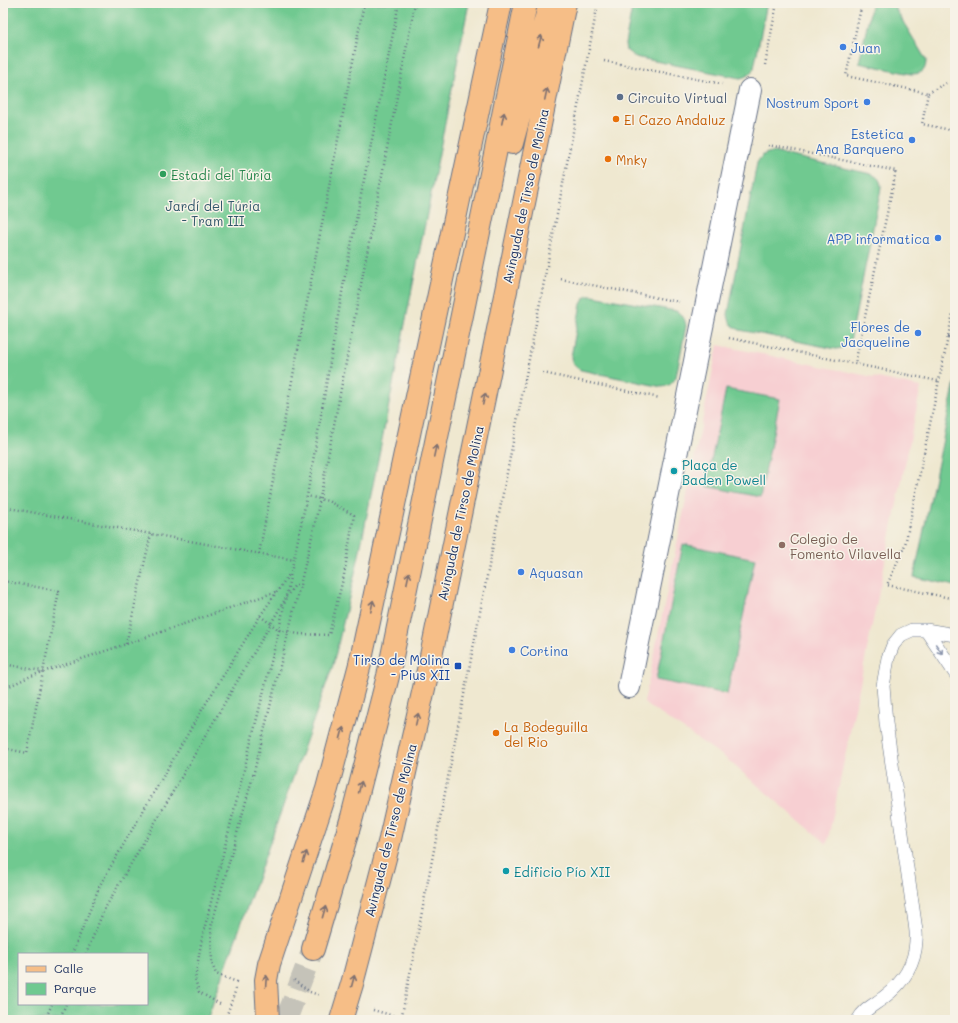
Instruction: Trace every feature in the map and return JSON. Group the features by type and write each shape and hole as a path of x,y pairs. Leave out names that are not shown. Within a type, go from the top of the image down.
{"main road":[{"path":"268,1020 266,980 269,964 327,789 360,664 501,3"},
{"path":"313,949 352,817 388,676 526,3"},
{"path":"459,335 550,3"},
{"name":"Avinguda de Tirso de Molina","path":"342,1019 390,838 429,666 565,3"}],"street":[{"path":"630,687 750,90"}],"lane":[{"path":"858,1020 867,1008 895,989 907,973 913,959 917,940 886,723 883,686 888,658 893,645 901,635 912,630 926,630 955,635"},
{"path":"926,630 955,672"},
{"path":"955,658 955,672"}],"path":[{"path":"259,554 364,3"},
{"path":"220,1004 199,992 195,979 207,917 279,630 292,571 307,496 344,281 399,3"},
{"path":"225,1020 238,983 216,974 212,964 211,927 253,776 320,499 415,3"},
{"path":"394,1016 401,1020 598,3"},
{"path":"604,61 759,91 777,3"},
{"path":"862,3 846,76 928,93 946,83"},
{"path":"928,93 922,124 955,132"},
{"path":"741,139 896,171 855,364"},
{"path":"561,279 707,308"},
{"path":"955,303 905,546 887,585 955,599"},
{"path":"702,332 938,381"},
{"path":"948,337 955,338"},
{"path":"543,373 687,404"},
{"path":"260,616 279,630 298,634 329,635 344,575 354,515 328,501 307,496"},
{"path":"3,507 294,560"},
{"path":"126,644 151,534"},
{"path":"72,953 100,885 200,713 260,616 292,571"},
{"path":"3,581 59,591 27,753 3,748"},
{"path":"86,953 104,910 270,623 285,598 295,585 300,585"},
{"path":"3,689 43,671 126,644 278,590"},
{"path":"3,664 43,671"},
{"path":"292,979 310,992 316,994"},
{"path":"45,1020 52,1005"},
{"path":"59,1020 66,1005"}],"shaded area":[{"name":"Colegio de Fomento Vilavella","path":"718,345 921,387 827,844 723,756 644,703"}],"green space":[{"name":"Jardí del Túria - Tram III","path":"3,3 469,3 358,560 333,665 207,1020 3,1020"},
{"path":"633,3 767,3 754,68 748,75 740,78 635,57 626,50 625,44"},
{"path":"872,3 892,3 926,60 923,71 911,74 859,63"},
{"path":"773,152 871,174 880,181 881,188 851,337 847,344 842,348 836,349 740,330 733,326 729,320 728,314 757,163 763,155"},
{"path":"588,296 676,311 682,316 686,326 676,377 672,383 662,387 581,370 575,366 571,357 581,304"},
{"path":"955,382 955,586 914,577"},
{"path":"726,389 780,399 760,497 706,486"},
{"path":"683,544 755,559 727,694 656,680"}],"tunnel":[{"path":"286,1020 313,949"}],"place":[{"name":"Juan","path":"843,47"},
{"name":"Circuito Virtual","path":"620,97"},
{"name":"Nostrum Sport","path":"867,102"},
{"name":"El Cazo Andaluz","path":"616,119"},
{"name":"Estetica Ana Barquero","path":"912,140"},
{"name":"Mnky","path":"608,159"},
{"name":"Estadi del Túria","path":"163,174"},
{"name":"APP informatica","path":"938,238"},
{"name":"Flores de Jacqueline","path":"918,333"},
{"name":"Plaça de Baden Powell","path":"674,471"},
{"name":"Colegio de Fomento Vilavella","path":"782,545"},
{"name":"Aquasan","path":"521,572"},
{"name":"Cortina","path":"512,650"},
{"name":"Tirso de Molina - Pius XII","path":"458,666"},
{"name":"La Bodeguilla del Rio","path":"496,733"},
{"name":"Edificio Pío XII","path":"506,871"}]}
